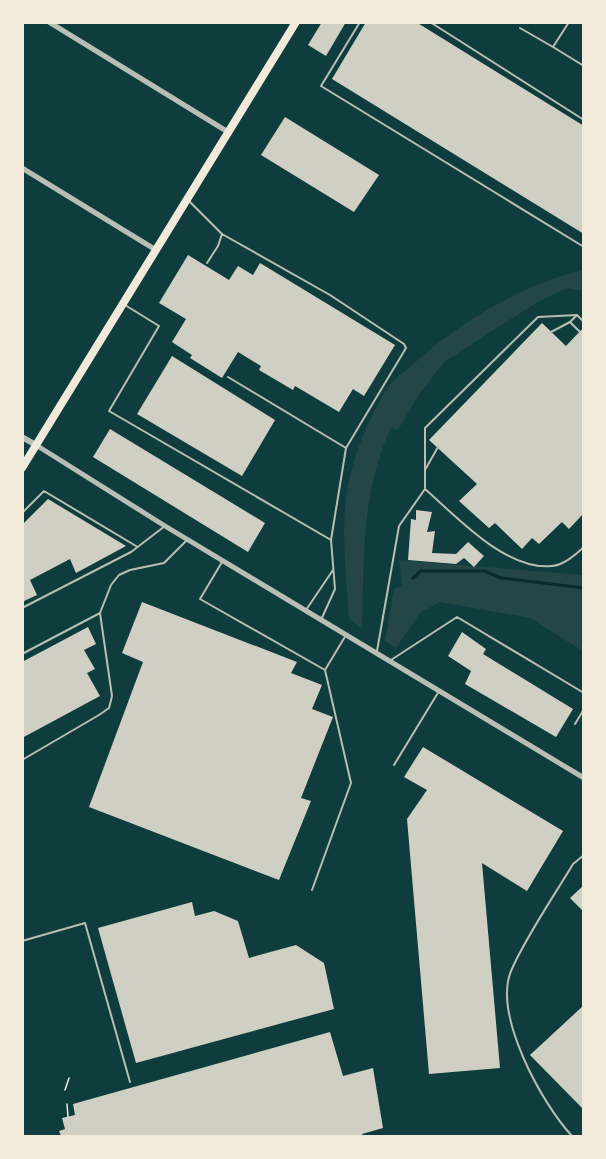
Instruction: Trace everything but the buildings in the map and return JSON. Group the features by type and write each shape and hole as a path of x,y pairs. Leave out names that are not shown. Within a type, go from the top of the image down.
{"main road":[{"path":"22,468 296,22"}],"street":[{"path":"49,22 228,132"},
{"path":"22,168 156,250"},
{"path":"22,437 187,540 584,778"}],"lane":[{"path":"360,22 321,86 584,247"},
{"path":"430,22 584,120"},
{"path":"553,48 569,22"},
{"path":"520,28 584,66"},
{"path":"187,199 222,234 330,295 404,344 406,348 346,448 331,540 335,589 321,620"},
{"path":"207,263 218,246 222,234"},
{"path":"123,304 159,326 109,411 331,540"},
{"path":"551,332 570,322 577,315"},
{"path":"377,654 399,526 425,489 425,428 538,317 577,315 584,322"},
{"path":"570,322 579,331"},
{"path":"228,377 346,448"},
{"path":"424,472 438,447"},
{"path":"425,489 508,557 553,566 569,560 584,547"},
{"path":"22,513 44,491 138,546"},
{"path":"22,608 138,546 165,526"},
{"path":"22,760 109,708 112,696 100,613 111,585 119,575 130,570 164,563 187,540"},
{"path":"222,561 200,599 325,670"},
{"path":"305,610 333,570"},
{"path":"22,654 100,613"},
{"path":"389,661 457,617 584,693"},
{"path":"312,890 351,783 325,670 346,635"},
{"path":"394,765 439,691"},
{"path":"575,724 584,709"},
{"path":"572,1137 522,1058 506,995 511,972 573,864 584,855"},
{"path":"22,941 85,923 130,1082"}],"path":[{"path":"65,1090 69,1078"},
{"path":"67,1104 68,1117"}],"shaded area":[{"path":"583,270 583,291 568,288 539,301 444,362 416,399 398,430 391,428 381,452 369,501 364,551 362,628 349,619 344,550 345,509 350,478 359,446 387,389 397,377 448,335 469,321 536,285"},
{"path":"399,560 583,575 583,651 530,618 440,602 420,613 396,648 385,641 394,589 402,586"}],"waterway":[{"path":"413,578 421,571 484,571 501,578 584,588"}]}
